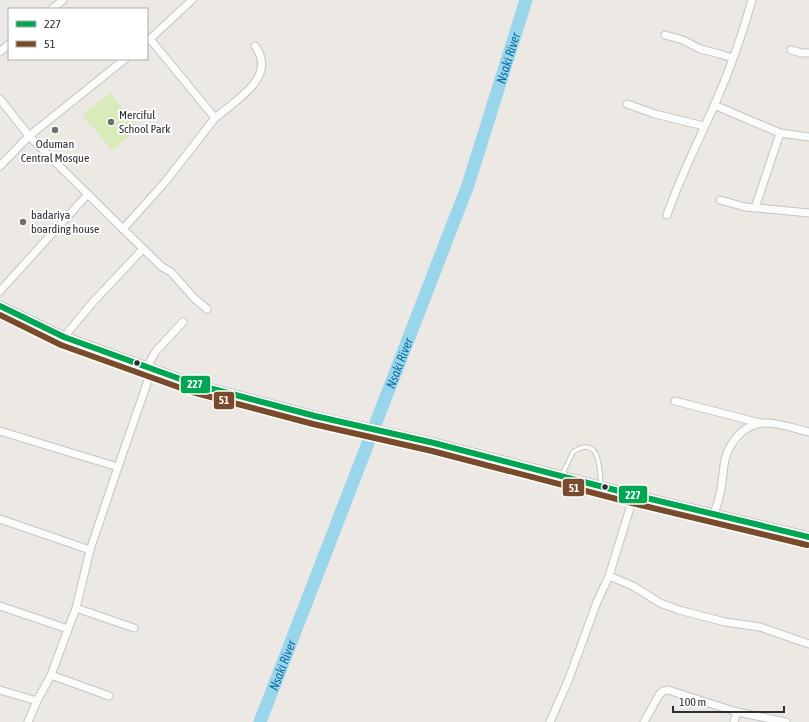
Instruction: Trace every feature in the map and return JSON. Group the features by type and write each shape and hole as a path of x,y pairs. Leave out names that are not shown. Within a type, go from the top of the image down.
{"street":[{"path":"53,8 63,0"},
{"path":"192,0 148,40 215,118"},
{"path":"667,215 679,181 714,105 745,25 752,0"},
{"path":"666,35 683,40 700,49 732,58"},
{"path":"0,52 8,45"},
{"path":"123,229 166,181 215,118 251,89 261,70 262,58 255,46"},
{"path":"791,50 809,53"},
{"path":"0,166 29,136 123,60"},
{"path":"0,99 29,136 162,268 171,272 194,298 207,309"},
{"path":"627,104 654,114 704,126"},
{"path":"714,105 780,133 809,137"},
{"path":"755,208 780,133"},
{"path":"0,291 88,194"},
{"path":"720,200 745,207 809,213"},
{"path":"64,337 93,302 143,249"},
{"path":"0,306 64,337 194,384 315,416 809,537"},
{"path":"28,722 37,700 51,675 76,608 90,550 156,351 183,322"},
{"path":"675,401 719,413 809,432"},
{"path":"714,513 720,495 724,464 730,445 738,434 763,423"},
{"path":"0,432 118,467"},
{"path":"550,722 568,681 597,602 609,576 634,495"},
{"path":"0,519 90,550"},
{"path":"609,576 633,586 660,603 679,610 725,622 760,627 809,644"},
{"path":"0,606 68,629"},
{"path":"76,608 134,628"},
{"path":"51,675 109,696"},
{"path":"0,690 37,700"},
{"path":"644,722 659,694 668,690 737,712 786,722"},
{"path":"734,722 737,712"}],"lane":[{"path":"562,476 573,452 583,447 591,448 596,452 599,464 601,486"}],"green space":[{"name":"Merciful School Park","path":"110,93 139,128 112,150 82,115"}],"waterway":[{"name":"Nsaki River","path":"260,722 468,185 526,0"}],"transit line":[{"name":"227","path":"0,306 64,337 194,384 315,416 434,443 634,495 809,537"},
{"name":"51","path":"0,315 61,345 192,392 313,424 432,451 632,503 807,545"}],"place":[{"name":"Merciful School Park","path":"111,122"},
{"name":"Oduman Central Mosque","path":"55,130"},
{"name":"badariya boarding house","path":"23,222"}]}
